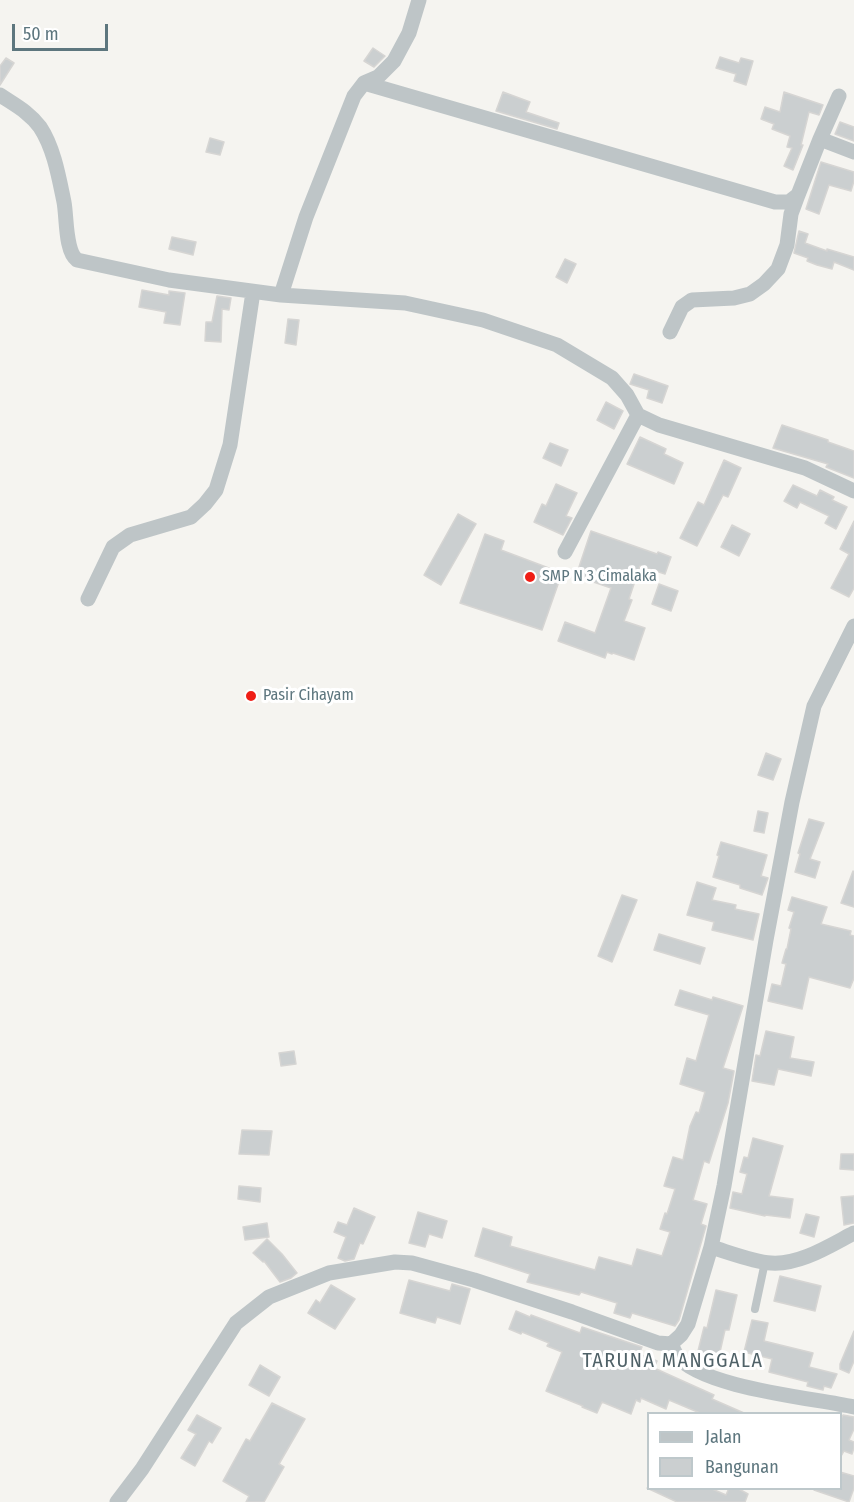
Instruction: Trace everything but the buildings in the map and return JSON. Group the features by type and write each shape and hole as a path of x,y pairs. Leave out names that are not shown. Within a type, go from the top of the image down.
{"street":[{"path":"281,295 306,217 354,96 364,83 378,77 394,61 409,33 419,0"},
{"path":"364,83 769,201 789,202 798,195"},
{"path":"0,95 24,110 39,126 47,140 64,204 70,252 77,260 169,280 281,295 405,303 483,320 557,345 612,378 627,394 638,415 659,425 804,468 854,491"},
{"path":"670,332 682,306 692,300 734,298 750,294 764,284 778,269 784,253 791,214 839,96"},
{"path":"820,139 854,152"},
{"path":"88,599 113,547 130,536 191,517 216,490 230,444 253,292"},
{"path":"566,552 638,415"},
{"path":"117,1502 142,1470 236,1323 269,1297 329,1273 395,1262 412,1263 572,1312 658,1344 671,1344 681,1335 688,1324 711,1247 724,1186 759,978 814,706 854,626"},
{"path":"711,1247 770,1263 789,1261 814,1254 854,1233"},
{"path":"671,1344 678,1357 704,1373 730,1384 854,1407"}],"lane":[{"path":"755,1309 765,1262"}],"place":[{"name":"SMP N 3 Cimalaka","path":"530,577"},
{"name":"Pasir Cihayam","path":"251,696"}],"district":[{"name":"TARUNA MANGGALA","path":"673,1361"}]}
